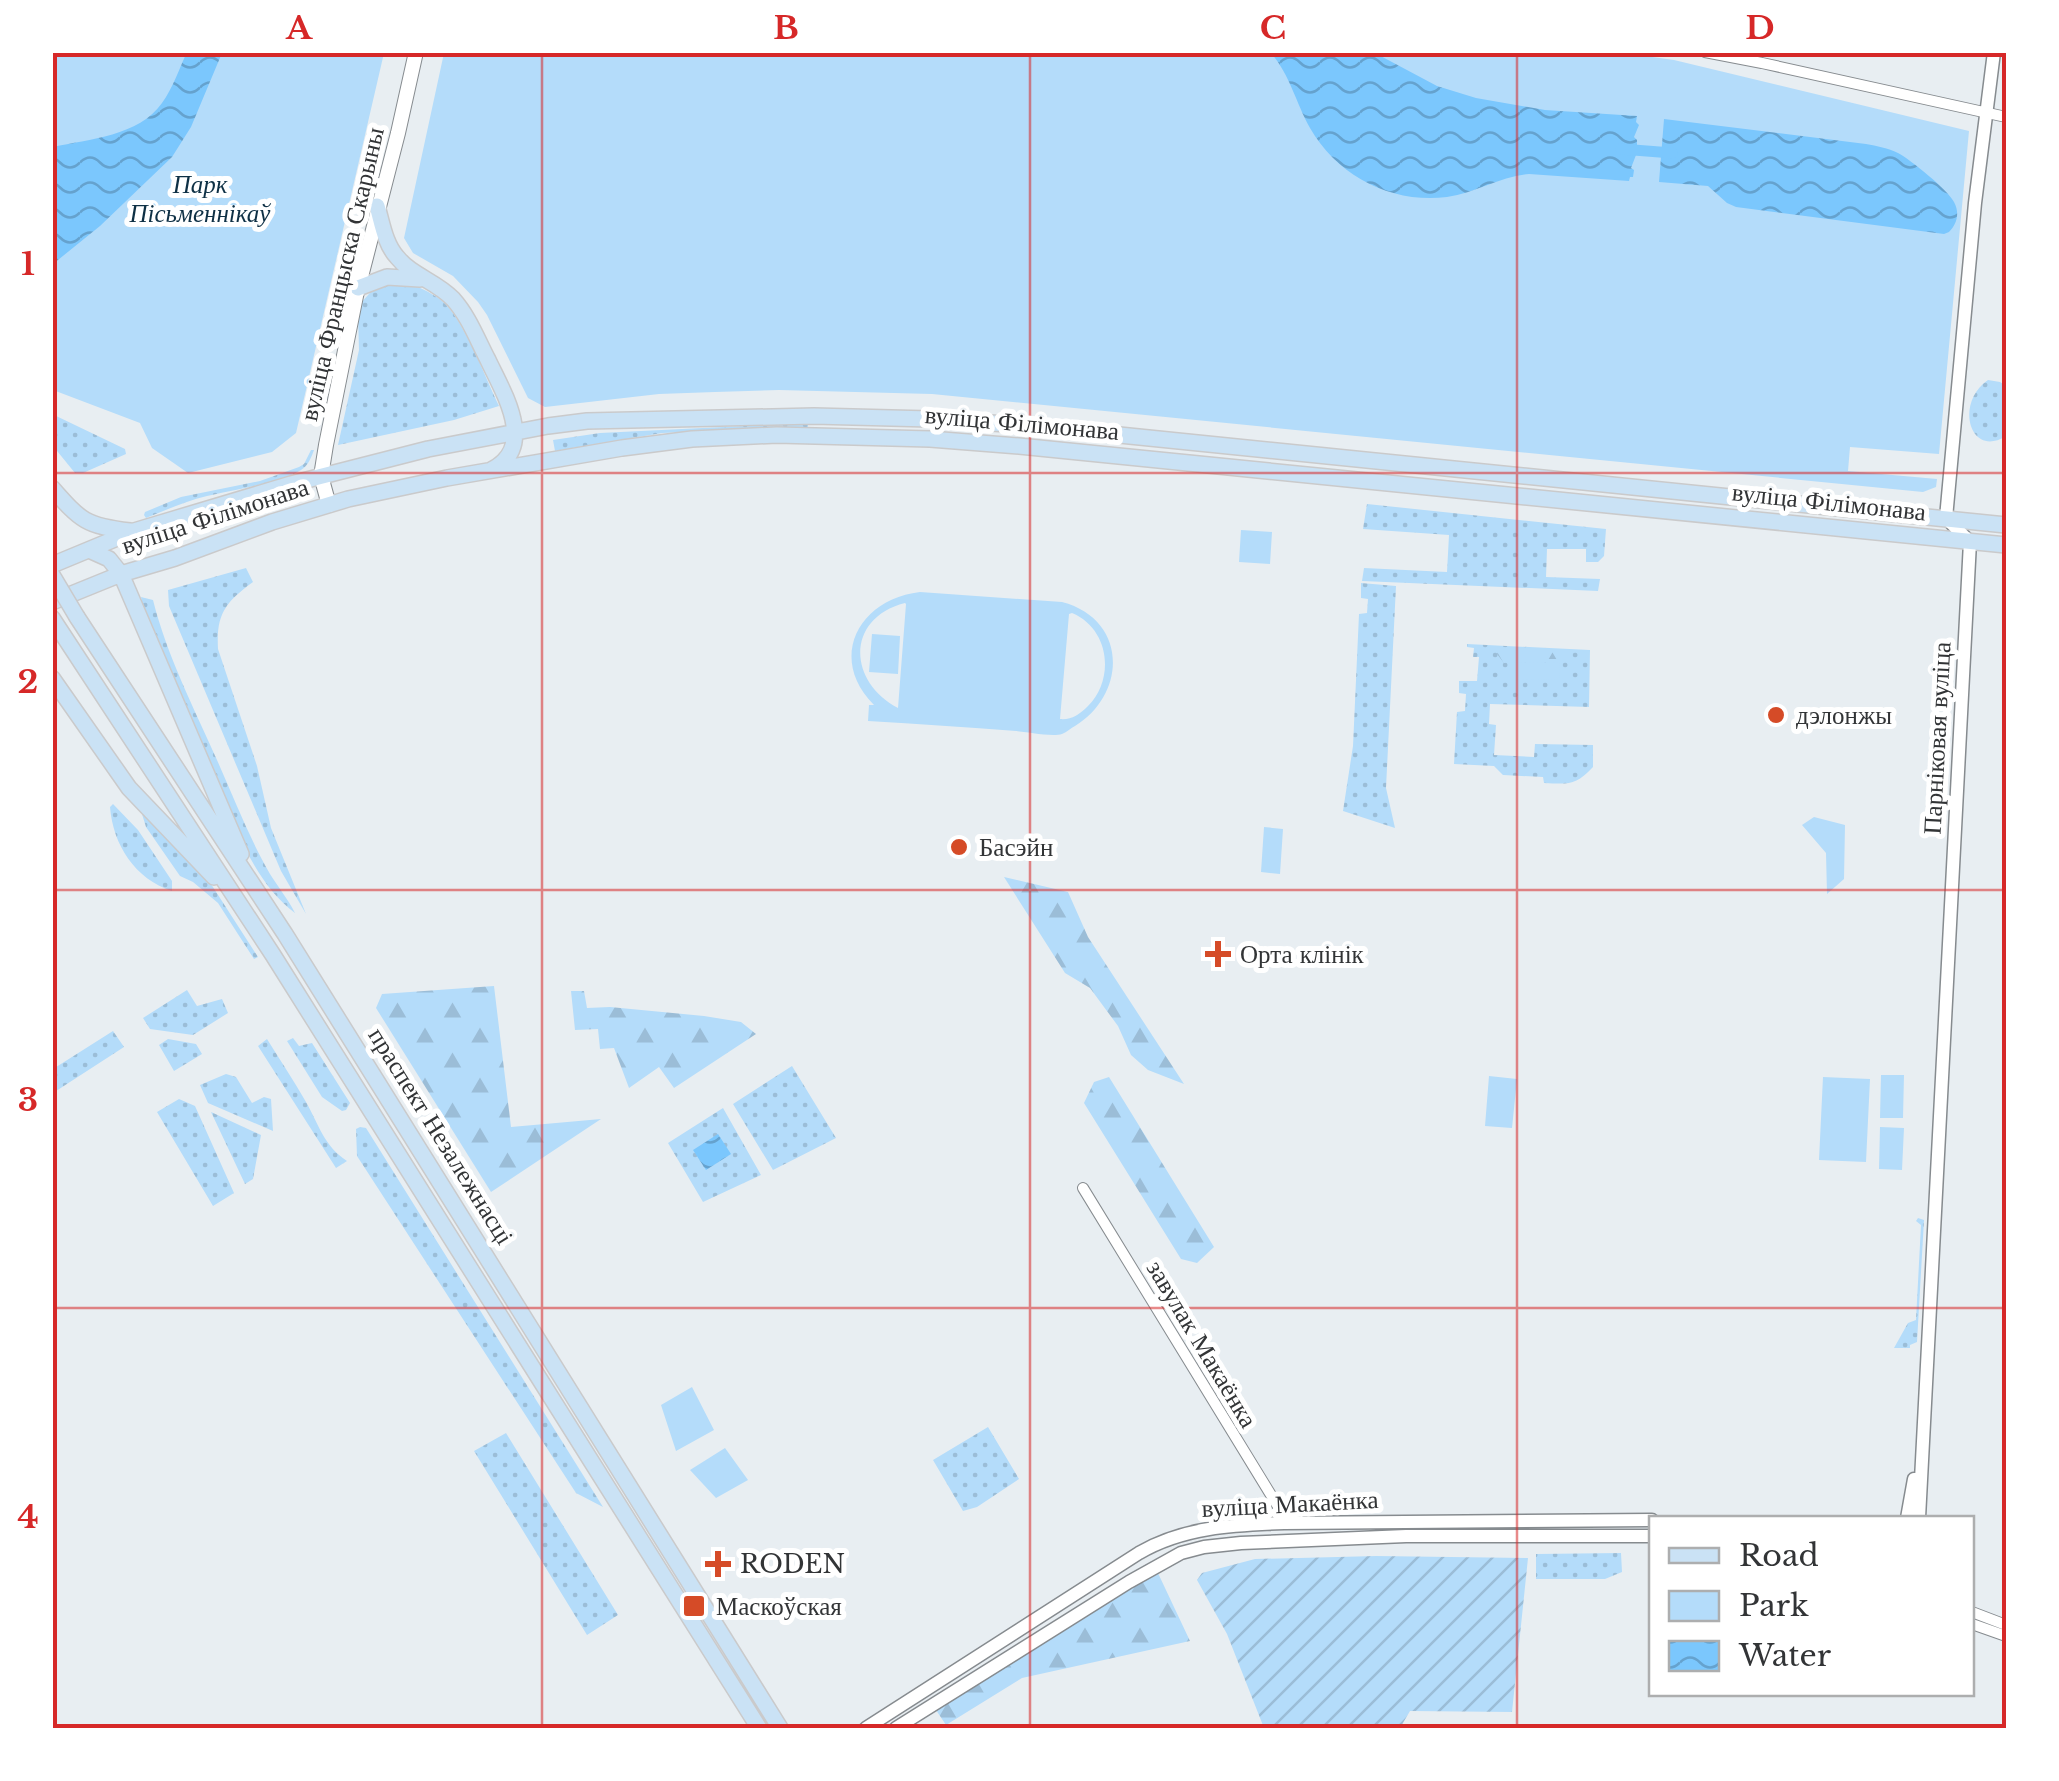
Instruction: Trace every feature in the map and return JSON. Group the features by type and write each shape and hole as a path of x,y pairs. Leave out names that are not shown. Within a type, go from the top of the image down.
{"main road":[{"name":"вуліца Францыска Скарыны","path":"328,505 320,476 358,288 416,52"},
{"path":"377,206 392,252 409,270 443,289 456,303 472,327 509,404 514,444 502,464 488,471"},
{"path":"358,288 394,276 429,280"},
{"path":"848,416 848,436"},
{"name":"вуліца Філімонава","path":"52,565 134,531 320,476 428,450 587,420 848,416 1021,426 2006,525"},
{"name":"вуліца Філімонава","path":"52,602 272,522 381,491 664,442 777,435 1019,446 2006,546"},
{"path":"1333,478 1334,457"},
{"path":"1462,490 1464,470"},
{"path":"52,488 73,512 92,525 134,531"},
{"path":"1701,515 1704,494"},
{"path":"89,550 110,559 121,574 264,902"},
{"name":"праспект Незалежнасці","path":"52,575 264,902 780,1728"},
{"name":"праспект Незалежнасці","path":"54,621 290,983 759,1728"},
{"path":"52,678 129,788 234,898"}],"street":[{"path":"1705,52 2006,116"},
{"path":"1970,542 1946,518 1971,240 1994,52"},
{"name":"Парніковая вуліца","path":"1919,1516 1970,542"},
{"name":"завулак Макаёнка","path":"1082,1188 1282,1513 1284,1523"},
{"name":"Парніковая вуліца","path":"1907,1516 1923,1437"},
{"path":"1629,1520 1630,1537"},
{"name":"вуліца Макаёнка","path":"866,1728 1139,1553 1163,1540 1196,1531 1284,1523 1649,1520"},
{"name":"вуліца Макаёнка","path":"896,1728 1128,1582 1171,1558 1204,1548 1274,1540 1649,1536"},
{"path":"1163,1540 1171,1558"},
{"path":"1974,1613 2006,1624"},
{"path":"1974,1625 2006,1636"}],"green space":[{"path":"1616,52 1674,60 1969,131 1939,454 1850,447 1848,471 1937,479 1936,487 1923,492 932,394 715,392 545,407 528,398 478,302 453,276 413,253 404,238 444,53"},
{"name":"Парк Пісьменнікаў","path":"52,53 384,53 296,433 272,452 188,473 152,448 140,423 53,390"},
{"path":"405,282 432,294 449,308 466,334 499,406 454,420 338,445 359,350 360,304 377,285"},
{"path":"1988,380 2006,386 2006,436 1993,441 1976,434 1969,414 1971,402"},
{"path":"52,414 125,449 126,454 75,473 53,446"},
{"path":"808,423 808,427 662,433 555,451 553,440 600,433"},
{"path":"311,450 307,464 292,475 199,498 146,518 144,515 181,497 260,481 299,467"},
{"path":"1367,504 1606,529 1604,556 1598,562 1586,562 1586,549 1547,549 1546,577 1600,579 1598,591 1362,581 1364,568 1447,572 1449,535 1363,529"},
{"path":"1241,530 1272,532 1270,564 1239,562"},
{"path":"246,568 253,582 236,596 221,617 218,649 257,766 271,828 306,914 281,871 169,606 168,590"},
{"path":"1361,583 1396,586 1386,788 1395,828 1343,811 1353,746 1359,614 1367,613 1368,599 1361,598"},
{"path":"920,592 1062,602 1083,611 1099,624 1109,640 1113,658 1104,695 1092,712 1058,735 868,721 869,705 874,705 860,687 853,668 856,634 866,618 899,597","holes":["906,604 898,708 869,682 860,651 872,622","1072,613 1094,630 1101,642 1105,669 1097,695 1088,706 1075,716 1060,719"]},
{"path":"141,597 153,600 173,662 248,832 295,913 262,877 236,830 198,732 158,648"},
{"path":"872,634 900,636 898,674 869,672"},
{"path":"1467,644 1590,650 1589,707 1490,704 1489,724 1496,725 1494,755 1534,757 1535,744 1593,745 1593,767 1587,773 1571,782 1544,783 1543,777 1503,775 1494,766 1454,764 1457,712 1465,711 1466,694 1459,693 1459,681 1477,681 1479,657 1473,657 1474,648"},
{"path":"1500,647 1554,651 1562,654 1563,659 1517,659 1504,663 1497,654"},
{"path":"1512,662 1560,663 1559,680 1512,679"},
{"path":"113,804 138,830 172,881 172,891 147,878 128,859 112,821"},
{"path":"142,814 211,884 258,957 254,959 218,903 180,876 146,827"},
{"path":"1814,817 1845,825 1844,879 1827,894 1826,853 1802,825"},
{"path":"1264,827 1283,829 1280,874 1261,872"},
{"path":"1004,877 1068,892 1088,937 1184,1084 1148,1070 1131,1055 1118,1026 1090,988 1065,973"},
{"path":"494,986 511,1127 601,1119 491,1192 376,1008 382,994"},
{"path":"187,990 197,1006 222,999 228,1013 193,1035 150,1029 143,1018"},
{"path":"571,991 584,991 587,1008 704,1016 741,1022 756,1034 674,1088 659,1067 629,1088 614,1048 600,1049 598,1029 575,1030"},
{"path":"113,1031 124,1047 53,1093 53,1069"},
{"path":"293,1038 299,1046 312,1043 350,1103 346,1110 322,1097 287,1041"},
{"path":"168,1039 196,1044 202,1054 174,1071 159,1045"},
{"path":"267,1039 327,1142 347,1161 336,1168 258,1046"},
{"path":"792,1066 836,1138 773,1170 733,1104"},
{"path":"226,1074 236,1077 252,1103 264,1097 271,1099 273,1131 208,1103 200,1085"},
{"path":"1881,1075 1904,1075 1903,1118 1880,1118"},
{"path":"1489,1076 1517,1079 1512,1128 1485,1126"},
{"path":"1109,1077 1214,1247 1197,1263 1181,1259 1084,1103 1094,1082"},
{"path":"1823,1077 1870,1079 1866,1162 1819,1160"},
{"path":"179,1099 195,1106 234,1193 213,1206 157,1112"},
{"path":"723,1108 761,1175 703,1202 668,1143"},
{"path":"211,1112 261,1135 253,1179 245,1184"},
{"path":"1880,1127 1904,1128 1902,1170 1879,1169"},
{"path":"366,1128 603,1507 576,1493 357,1156 356,1129"},
{"path":"1924,1220 1917,1342 1910,1348 1894,1348 1908,1323 1916,1320 1921,1225 1916,1221"},
{"path":"692,1387 714,1430 676,1451 661,1405"},
{"path":"988,1427 1019,1479 977,1507 963,1511 933,1460"},
{"path":"506,1433 618,1615 587,1635 474,1451"},
{"path":"725,1448 748,1480 716,1498 690,1470"},
{"path":"1621,1553 1622,1572 1605,1579 1536,1579 1536,1554"},
{"path":"1528,1558 1512,1712 1410,1711 1400,1728 1264,1728 1227,1634 1197,1580 1202,1573 1255,1559"},
{"path":"1157,1571 1190,1641 1022,1678 946,1725 936,1710"}],"water":[{"path":"187,52 222,53 191,127 172,157 100,226 53,264 53,147 112,134 140,123 166,97"},
{"path":"1271,53 1375,53 1437,86 1476,98 1545,110 1637,116 1633,177 1629,181 1529,174 1447,197 1387,191 1351,173 1322,145"},
{"path":"1664,119 1890,150 1945,190 1956,206 1956,222 1944,234 1736,207 1708,186 1659,182"},
{"path":"718,1134 731,1154 706,1170 693,1150"}],"waterway":[{"path":"1621,149 1672,153"}],"place":[{"name":"дэлонжы","path":"1776,715"},
{"name":"Басэйн","path":"959,847"},
{"name":"Орта клінік","path":"1218,954"},
{"name":"RODEN","path":"718,1564"},
{"name":"Маскоўская","path":"694,1606"}]}
